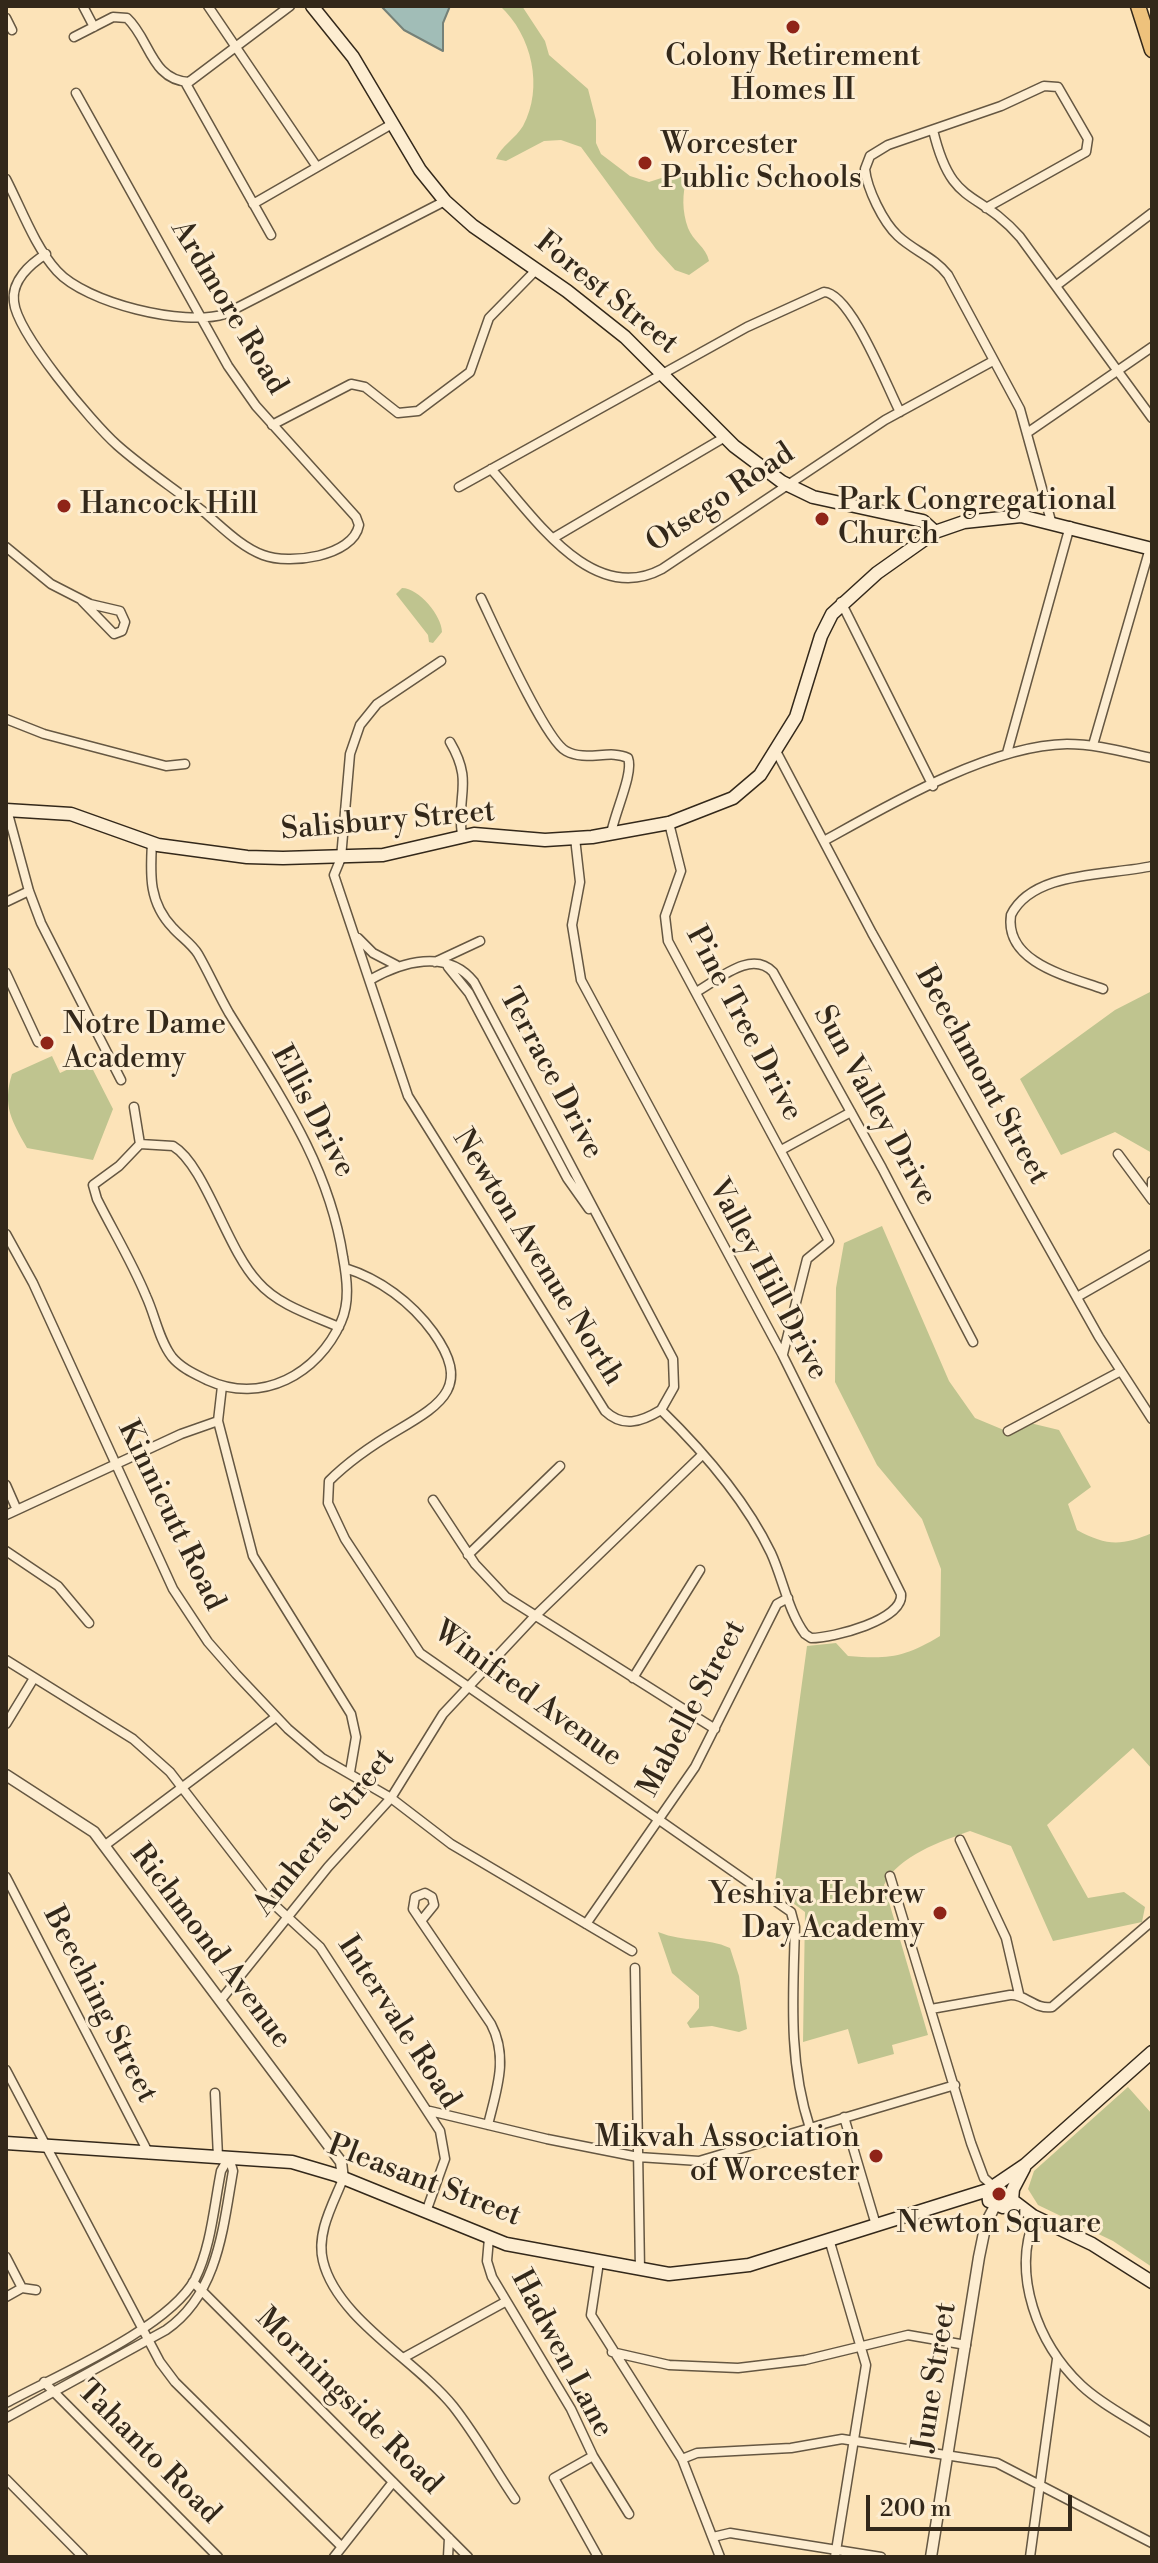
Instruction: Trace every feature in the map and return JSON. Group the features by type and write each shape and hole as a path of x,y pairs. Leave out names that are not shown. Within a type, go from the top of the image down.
{"main road":[{"name":"Forest Street","path":"312,6 353,57 420,170 445,201 473,226 598,314 666,374 725,437 786,485 829,502 923,521 935,532"},
{"path":"1138,6 1152,50"},
{"name":"Salisbury Street","path":"7,810 71,814 152,843 247,857 341,858 412,850 462,835 545,840 611,834 669,823 739,794 760,775 800,706 823,631 841,602 935,532 955,524 1002,516 1051,521 1151,548"},
{"path":"992,2192 1152,2052"},
{"name":"Pleasant Street","path":"6,2143 150,2155 292,2162 518,2247 677,2274 749,2265 956,2201 971,2193 992,2192"},
{"path":"992,2192 1003,2207 1012,2195 1025,2165"},
{"path":"992,2192 1012,2195 1035,2217 1092,2244 1152,2282"}],"street":[{"path":"83,6 94,27"},
{"path":"208,6 317,167"},
{"path":"185,82 202,75 290,6"},
{"path":"74,37 113,17 127,18 161,71 185,82 271,235"},
{"path":"6,18 12,30"},
{"path":"986,208 1086,152 1088,139 1065,94 1054,85 1044,86 1005,105 874,153 866,163 866,176 896,234 945,272 1020,409 1051,521"},
{"name":"Ardmore Road","path":"46,254 20,279 13,295 15,310 44,357 120,447 262,555 282,560 345,545 359,525 351,510 272,425 234,376 76,93"},
{"path":"253,204 392,124"},
{"path":"933,130 950,181 967,197 1006,221 1057,285 1152,418"},
{"path":"6,179 59,273 81,288 154,315 204,318 234,310 445,201"},
{"path":"1057,285 1152,213"},
{"path":"272,425 351,384 365,387 398,413 418,411 470,372 487,321 537,269"},
{"path":"459,487 812,295 829,292 839,298 860,330 900,412"},
{"path":"1027,433 1152,347"},
{"name":"Otsego Road","path":"491,469 579,562 598,574 618,579 644,577 662,569 900,412 993,361"},
{"path":"555,537 725,437"},
{"path":"1007,753 1071,526"},
{"path":"6,547 42,579 82,601 120,611 125,622 122,631 114,634 82,601"},
{"path":"1093,745 1151,548"},
{"path":"481,598 522,684 555,741 567,752 579,755 628,758 630,770 618,800 611,834"},
{"path":"841,602 933,786"},
{"name":"Newton Avenue North","path":"441,661 377,704 360,725 350,754 341,858 335,884 356,935 408,1096 598,1400 620,1422 639,1422 661,1410"},
{"path":"6,719 44,734 166,766 185,764"},
{"path":"450,742 465,770 459,817 462,835"},
{"path":"824,841 1007,753 1056,744 1093,745 1152,758"},
{"name":"Beechmont Street","path":"776,751 1077,1297 1152,1419"},
{"path":"7,810 29,891 88,1020 121,1080"},
{"name":"Pine Tree Drive","path":"669,823 681,871 665,924 668,941 783,1149 829,1241 807,1259 782,1354"},
{"name":"Valley Hill Drive","path":"575,838 580,882 572,925 581,980 782,1354 902,1600 891,1615 838,1635 811,1638 800,1628 788,1598"},
{"name":"Ellis Drive","path":"140,1144 119,1166 93,1185 146,1294 169,1353 181,1365 222,1386 266,1387 290,1379 314,1363 339,1327 347,1300 345,1268 334,1208 305,1137 195,950 158,910 151,888 152,843"},
{"path":"1103,989 1033,960 1013,936 1011,915 1026,896 1054,883 1147,868 1152,878"},
{"path":"6,902 29,891"},
{"path":"356,935 373,953 396,965"},
{"path":"435,962 480,941"},
{"name":"Terrace Drive","path":"370,980 396,965 435,962 447,966 469,993 567,1178 597,1219 673,1359 674,1387 661,1410"},
{"name":"Sun Valley Drive","path":"696,992 745,964 757,963 769,968 851,1112 973,1342"},
{"path":"6,973 38,1042"},
{"path":"134,1107 140,1144 166,1144 184,1155 238,1255 259,1284 291,1305 339,1327"},
{"path":"783,1149 851,1112"},
{"path":"1118,1154 1152,1200"},
{"path":"1152,1181 1152,1200"},
{"name":"Kinnicutt Road","path":"6,1234 33,1283 173,1589 213,1648 307,1747 391,1798 451,1844 632,1951"},
{"path":"1077,1297 1152,1254"},
{"name":"Winifred Avenue","path":"345,1268 390,1290 422,1318 443,1349 452,1379 443,1401 435,1409 368,1449 337,1473 327,1487 328,1503 345,1539 420,1653 794,1917 793,2030 800,2092 810,2128"},
{"path":"1008,1431 1121,1371"},
{"path":"222,1386 218,1421 257,1566 351,1714 356,1737 350,1772"},
{"path":"661,1410 702,1455 770,1552 788,1598"},
{"path":"6,1515 218,1421"},
{"name":"Amherst Street","path":"220,2001 287,1917 391,1798 434,1726 469,1686 533,1618 702,1455"},
{"path":"468,1555 560,1466"},
{"path":"6,1485 17,1510"},
{"path":"433,1500 468,1555 492,1585 533,1618 715,1729"},
{"path":"6,1551 58,1586 89,1623"},
{"path":"633,1678 700,1570"},
{"name":"Mabelle Street","path":"586,1924 695,1767 777,1604 788,1598"},
{"name":"Intervale Road","path":"6,1660 143,1746 183,1787 268,1899 320,1947 440,2131 445,2159 426,2212"},
{"path":"6,1724 34,1678"},
{"path":"104,1846 276,1717"},
{"name":"Richmond Avenue","path":"6,1775 83,1824 104,1846 341,2162 343,2179"},
{"path":"960,1840 1006,1938 1019,1994 1040,2008 1056,2005 1152,1921"},
{"path":"890,1876 984,2178 992,2192"},
{"name":"Beeching Street","path":"6,1877 150,2155"},
{"path":"421,1921 491,2024 499,2042 501,2069 488,2125"},
{"path":"635,1968 640,2270"},
{"path":"931,2009 1019,1994"},
{"path":"6,2070 146,2339 175,2382 342,2547"},
{"path":"429,2111 638,2157 699,2161 955,2085"},
{"path":"6,2403 168,2312 193,2282 204,2255 223,2157 215,2093"},
{"path":"844,2117 876,2225"},
{"path":"6,2418 173,2325 203,2289 221,2238 233,2171 223,2157"},
{"path":"343,2179 324,2228 324,2264 344,2299 452,2405 515,2499"},
{"name":"June Street","path":"931,2557 992,2192"},
{"path":"1035,2217 1027,2248 1028,2284 1040,2328 1057,2359 1083,2387 1152,2433"},
{"name":"Hadwen Lane","path":"489,2238 487,2261 505,2302 571,2409 593,2456 554,2478 598,2557"},
{"path":"829,2239 866,2365 851,2442 836,2554"},
{"path":"6,2257 22,2288"},
{"path":"599,2262 591,2315 682,2459 720,2557"},
{"name":"Morningside Road","path":"193,2282 468,2557"},
{"path":"6,2297 22,2288 36,2290"},
{"path":"403,2358 505,2302"},
{"path":"612,2352 669,2365 738,2368 861,2348 908,2335 966,2345"},
{"path":"1030,2557 1057,2359"},
{"name":"Tahanto Road","path":"44,2382 218,2557"},
{"path":"682,2459 697,2453 778,2450 842,2439 1003,2465 1152,2543"},
{"path":"593,2456 629,2514"},
{"path":"6,2479 83,2557"},
{"path":"334,2557 393,2482"},
{"path":"713,2537 730,2533 836,2554 881,2557"},
{"path":"448,2557 449,2538"}],"green space":[{"path":"500,6 522,6 545,41 549,55 588,89 596,120 596,143 601,154 630,176 649,182 683,171 687,177 683,202 686,222 709,261 689,275 675,270 581,147 561,140 544,141 506,161 496,159 523,126 533,95 527,47 511,18"},
{"path":"402,588 422,598 438,618 442,632 433,643 429,642 428,635 396,594"},
{"path":"1152,991 1152,1153 1115,1132 1061,1155 1020,1079 1115,1010"},
{"path":"52,1056 60,1073 88,1060 113,1109 93,1160 27,1148 13,1121 8,1104 12,1074"},
{"path":"882,1226 949,1381 975,1418 1011,1433 1030,1423 1059,1430 1091,1487 1068,1504 1077,1530 1114,1542 1152,1533 1152,1769 1133,1748 1047,1825 1088,1898 1124,1892 1145,1907 1142,1922 1053,1941 1011,1846 970,1831 921,1851 900,1865 884,1885 928,2035 892,2045 894,2054 858,2064 848,2029 803,2042 805,1912 774,1889 807,1646 836,1643 848,1656 885,1657 906,1653 940,1636 941,1569 922,1519 877,1465 835,1382 836,1288 844,1243"},
{"path":"658,1932 730,1948 739,1976 747,2029 739,2032 712,2026 690,2028 687,2023 699,2008 699,1996 672,1973"},
{"path":"1128,2087 1152,2114 1152,2267 1113,2241 1038,2205 1028,2189 1034,2171"}],"water":[{"path":"381,6 450,6 443,23 443,51 404,30"}],"place":[{"name":"Colony Retirement Homes II","path":"793,27"},
{"name":"Worcester Public Schools","path":"645,163"},
{"name":"Hancock Hill","path":"64,506"},
{"name":"Park Congregational Church","path":"822,519"},
{"name":"Notre Dame Academy","path":"47,1043"},
{"name":"Yeshiva Hebrew Day Academy","path":"940,1913"},
{"name":"Mikvah Association of Worcester","path":"876,2156"},
{"name":"Newton Square","path":"999,2194"}]}
